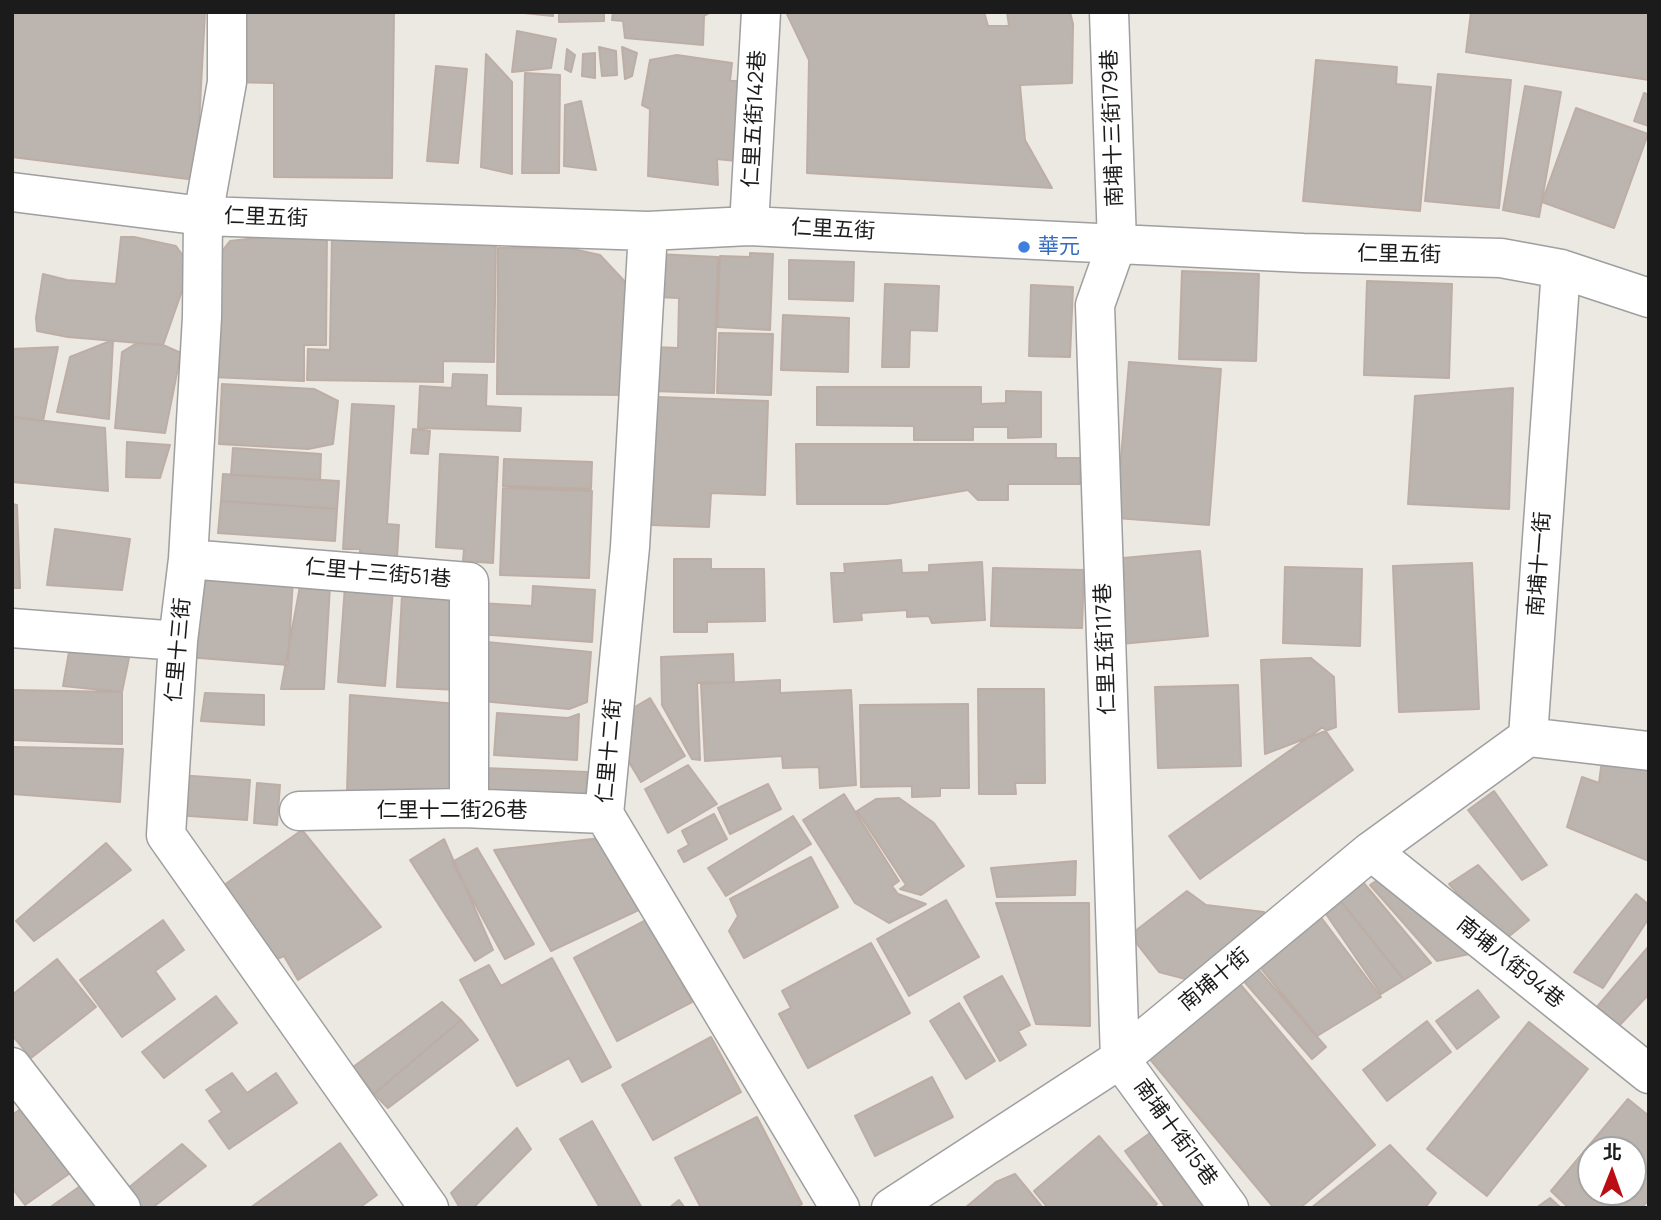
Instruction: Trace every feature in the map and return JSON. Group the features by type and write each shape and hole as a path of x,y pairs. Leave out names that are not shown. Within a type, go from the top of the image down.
{"street":[{"name":"仁里十三街","path":"227,12 227,82 203,216 202,317 188,559 178,641 166,835 429,1208"},
{"name":"仁里五街142巷","path":"749,226 761,12"},
{"name":"南埔十三街179巷","path":"1109,12 1117,243"},
{"name":"仁里五街","path":"12,192 203,216 648,231 749,226 1303,253 1501,258 1560,269 1649,298"},
{"name":"仁里十二街","path":"648,231 630,547 604,814 841,1208"},
{"name":"仁里五街117巷","path":"1117,243 1095,305 1120,1059"},
{"name":"南埔十一街","path":"1528,737 1560,269"},
{"name":"仁里十三街51巷","path":"188,559 469,582 469,808"},
{"path":"12,628 178,641"},
{"name":"南埔十街","path":"894,1207 1120,1059 1371,851 1528,737"},
{"path":"1528,737 1649,751"},
{"name":"仁里十二街26巷","path":"299,811 469,808 604,814"},
{"name":"南埔八街94巷","path":"1371,851 1649,1074"},
{"name":"南埔十街15巷","path":"1120,1059 1229,1208"},
{"path":"12,1067 121,1208"}],"building":[{"path":"12,12 205,12 196,180 12,157"},
{"path":"227,12 394,13 392,178 274,177 274,83 227,82"},
{"path":"514,12 553,12 553,16"},
{"path":"559,12 604,12 604,21 559,22"},
{"path":"613,12 711,12 704,16 703,45 625,38 623,21 612,20"},
{"path":"786,12 984,12 988,26 1009,26 1007,12 1070,12 1073,24 1072,83 1020,85 1025,140 1052,188 807,173 809,60"},
{"path":"1471,12 1649,12 1649,80 1466,52"},
{"path":"517,31 556,39 551,68 512,72"},
{"path":"599,47 616,51 617,75 602,76"},
{"path":"622,47 637,53 632,76 625,79"},
{"path":"567,49 575,55 571,72 565,69"},
{"path":"595,53 595,78 582,76 583,54"},
{"path":"486,54 512,82 512,174 481,167"},
{"path":"677,55 732,63 730,81 737,81 736,161 717,159 718,185 648,176 650,109 642,105 650,60"},
{"path":"1316,60 1397,67 1396,84 1431,87 1420,211 1303,201"},
{"path":"436,66 467,69 458,163 427,161"},
{"path":"525,73 560,75 559,173 522,173"},
{"path":"1438,74 1511,80 1499,208 1425,201"},
{"path":"1525,86 1561,92 1539,217 1503,210"},
{"path":"1644,93 1649,95 1649,126 1634,121"},
{"path":"581,101 596,170 564,166 565,105"},
{"path":"1576,108 1648,134 1614,228 1542,202"},
{"path":"327,230 326,345 304,345 304,381 211,377 208,269 230,241"},
{"path":"121,237 176,246 197,276 183,288 163,345 68,337 37,331 36,318 43,274 67,280 116,284"},
{"path":"332,237 496,239 494,362 443,361 443,382 307,380 308,349 330,350"},
{"path":"498,248 568,248 600,255 629,286 628,395 497,394"},
{"path":"750,253 773,254 770,330 717,327 720,256 750,257"},
{"path":"657,254 718,257 714,393 652,391 653,347 678,348 679,298 655,297"},
{"path":"789,260 854,262 853,301 789,299"},
{"path":"1182,271 1259,274 1256,361 1179,359"},
{"path":"1367,281 1452,284 1449,378 1364,375"},
{"path":"885,284 939,286 937,331 910,330 909,367 882,367"},
{"path":"1031,285 1073,287 1070,357 1029,356"},
{"path":"783,315 849,318 848,372 781,370"},
{"path":"719,333 773,334 771,395 717,393"},
{"path":"113,340 109,419 57,412 70,357"},
{"path":"137,343 163,345 181,353 165,433 115,428 122,352"},
{"path":"58,347 43,421 12,417 12,349"},
{"path":"1129,362 1221,369 1209,525 1116,518"},
{"path":"453,374 487,375 486,406 521,408 520,431 418,428 420,386 452,388"},
{"path":"222,384 314,389 338,401 333,444 308,449 219,444"},
{"path":"817,387 981,387 981,404 1006,403 1006,391 1041,392 1041,437 1008,438 1008,427 973,427 973,440 914,440 914,426 817,425"},
{"path":"1513,388 1509,509 1408,504 1415,396"},
{"path":"657,397 768,401 765,495 711,493 709,527 651,525"},
{"path":"352,404 394,406 387,524 399,525 397,557 360,555 360,549 343,549"},
{"path":"12,417 105,428 108,491 12,482"},
{"path":"413,429 430,431 428,454 411,453"},
{"path":"127,442 170,445 160,478 126,477"},
{"path":"796,444 1056,444 1056,458 1080,458 1080,484 1008,484 1008,500 978,500 968,490 887,504 797,504"},
{"path":"233,448 321,454 320,480 231,475"},
{"path":"440,454 498,457 493,563 463,561 464,549 436,547"},
{"path":"504,459 592,462 591,489 503,486"},
{"path":"223,474 339,481 337,509 221,501"},
{"path":"503,488 592,491 589,578 500,575"},
{"path":"221,501 337,509 335,541 218,533"},
{"path":"12,504 17,505 20,588 12,588"},
{"path":"55,529 130,539 122,590 47,585"},
{"path":"1200,551 1208,636 1120,644 1112,559"},
{"path":"674,559 711,559 711,569 764,569 765,621 707,622 707,632 674,632"},
{"path":"901,560 902,573 929,572 929,565 982,562 985,620 932,623 929,616 907,617 907,610 861,613 862,620 834,622 831,573 845,573 844,564"},
{"path":"1472,563 1479,709 1399,712 1393,566"},
{"path":"1285,567 1362,569 1360,646 1283,643"},
{"path":"993,568 1084,570 1082,628 991,626"},
{"path":"194,571 293,579 288,665 187,657"},
{"path":"300,586 330,586 324,689 281,689"},
{"path":"345,586 393,590 385,686 338,682"},
{"path":"533,586 595,590 592,642 477,634 479,603 532,606"},
{"path":"402,595 464,599 459,690 397,687"},
{"path":"476,641 591,652 587,702 569,709 470,700"},
{"path":"69,652 130,653 122,692 63,686"},
{"path":"733,654 734,682 697,683 700,760 692,759 662,705 661,657"},
{"path":"1311,658 1334,677 1336,727 1265,754 1261,660"},
{"path":"780,680 780,693 851,690 856,785 820,788 819,767 783,768 782,756 705,761 701,684"},
{"path":"1238,685 1241,766 1158,768 1155,687"},
{"path":"978,689 1044,689 1045,783 1015,783 1016,794 979,794"},
{"path":"12,690 122,692 122,744 13,740"},
{"path":"205,693 264,695 264,725 201,721"},
{"path":"350,695 458,704 456,798 347,791"},
{"path":"650,698 685,756 641,782 606,724"},
{"path":"968,704 969,788 940,788 940,796 912,797 912,786 861,787 860,705"},
{"path":"497,713 568,718 579,714 577,760 494,755"},
{"path":"1323,727 1353,770 1200,879 1169,836"},
{"path":"12,747 123,749 120,802 12,794"},
{"path":"1602,760 1649,771 1649,861 1567,827 1582,777 1599,783"},
{"path":"688,765 717,804 668,833 645,789"},
{"path":"483,768 587,772 586,805 481,800"},
{"path":"178,775 250,780 247,820 175,815"},
{"path":"257,783 280,785 277,825 254,823"},
{"path":"768,784 781,809 730,834 718,808"},
{"path":"1494,791 1547,865 1522,880 1468,810"},
{"path":"844,794 899,881 892,886 898,894 926,904 889,923 855,903 803,820"},
{"path":"899,798 934,823 964,866 921,895 900,889 906,885 857,811 876,799"},
{"path":"714,814 727,839 684,862 678,851 689,845 682,831"},
{"path":"793,816 811,844 726,896 708,868"},
{"path":"302,830 381,927 298,980 284,956 268,963 224,885"},
{"path":"601,838 643,908 551,951 494,850"},
{"path":"444,839 493,950 475,961 410,860"},
{"path":"106,843 131,870 34,941 16,921"},
{"path":"477,848 534,944 505,959 452,862"},
{"path":"811,857 838,907 744,958 729,931 738,916 730,899"},
{"path":"1076,861 1075,895 997,897 991,868"},
{"path":"1478,865 1529,920 1502,942 1449,884"},
{"path":"1398,866 1483,951 1437,961 1370,885"},
{"path":"1362,881 1431,963 1404,980 1339,899"},
{"path":"1187,891 1206,905 1264,912 1266,923 1193,981 1159,972 1130,935"},
{"path":"1636,894 1649,905 1649,918 1603,988 1574,972"},
{"path":"1339,899 1404,980 1381,994 1326,914"},
{"path":"946,900 979,957 909,996 877,939"},
{"path":"996,903 1089,903 1090,1026 1036,1024"},
{"path":"1320,916 1381,997 1317,1036 1255,961"},
{"path":"648,919 692,1002 617,1041 574,958"},
{"path":"163,920 184,950 155,971 175,999 122,1037 80,980"},
{"path":"871,943 910,1013 808,1068 779,1014 791,1008 782,991"},
{"path":"1649,946 1649,994 1617,1028 1596,1008"},
{"path":"552,958 611,1067 582,1082 569,1058 517,1086 460,980 489,965 501,986"},
{"path":"57,959 96,1007 31,1058 12,1035 12,995"},
{"path":"1255,966 1326,1047 1312,1059 1241,978"},
{"path":"1002,976 1030,1025 1018,1031 1026,1045 1000,1061 964,997"},
{"path":"1240,984 1375,1145 1300,1208 1274,1208 1149,1058"},
{"path":"1478,990 1499,1017 1457,1049 1436,1021"},
{"path":"216,996 237,1023 164,1078 142,1052"},
{"path":"442,1002 461,1020 374,1094 353,1067"},
{"path":"959,1003 995,1061 966,1079 930,1021"},
{"path":"461,1020 478,1040 388,1108 374,1094"},
{"path":"1427,1021 1451,1052 1387,1101 1363,1070"},
{"path":"1529,1022 1588,1069 1487,1196 1427,1149"},
{"path":"711,1037 741,1092 653,1140 622,1085"},
{"path":"232,1073 247,1093 276,1073 297,1103 229,1149 209,1121 222,1112 206,1090"},
{"path":"932,1077 953,1117 875,1156 855,1116"},
{"path":"1628,1099 1649,1116 1647,1202 1647,1136 1597,1136"},
{"path":"25,1106 73,1171 25,1205 12,1188 12,1115"},
{"path":"757,1117 802,1204 794,1208 701,1208 675,1158"},
{"path":"592,1121 642,1208 600,1208 560,1139"},
{"path":"517,1128 531,1149 473,1208 460,1208 451,1193"},
{"path":"1150,1133 1221,1208 1166,1208 1125,1151"},
{"path":"1099,1136 1157,1204 1152,1208 1048,1208 1034,1191"},
{"path":"340,1143 377,1195 359,1208 250,1208"},
{"path":"182,1144 206,1166 152,1208 142,1208 127,1189"},
{"path":"1390,1145 1436,1193 1425,1208 1311,1208"},
{"path":"1577,1160 1577,1206 1643,1206 1641,1208 1569,1208 1551,1191"},
{"path":"1015,1174 1043,1208 965,1208 996,1182"},
{"path":"86,1182 104,1208 49,1208"},
{"path":"1550,1198 1561,1208 1536,1208"},
{"path":"679,1200 685,1208 669,1208"}],"place":[{"name":"華元","path":"1024,247"}]}
